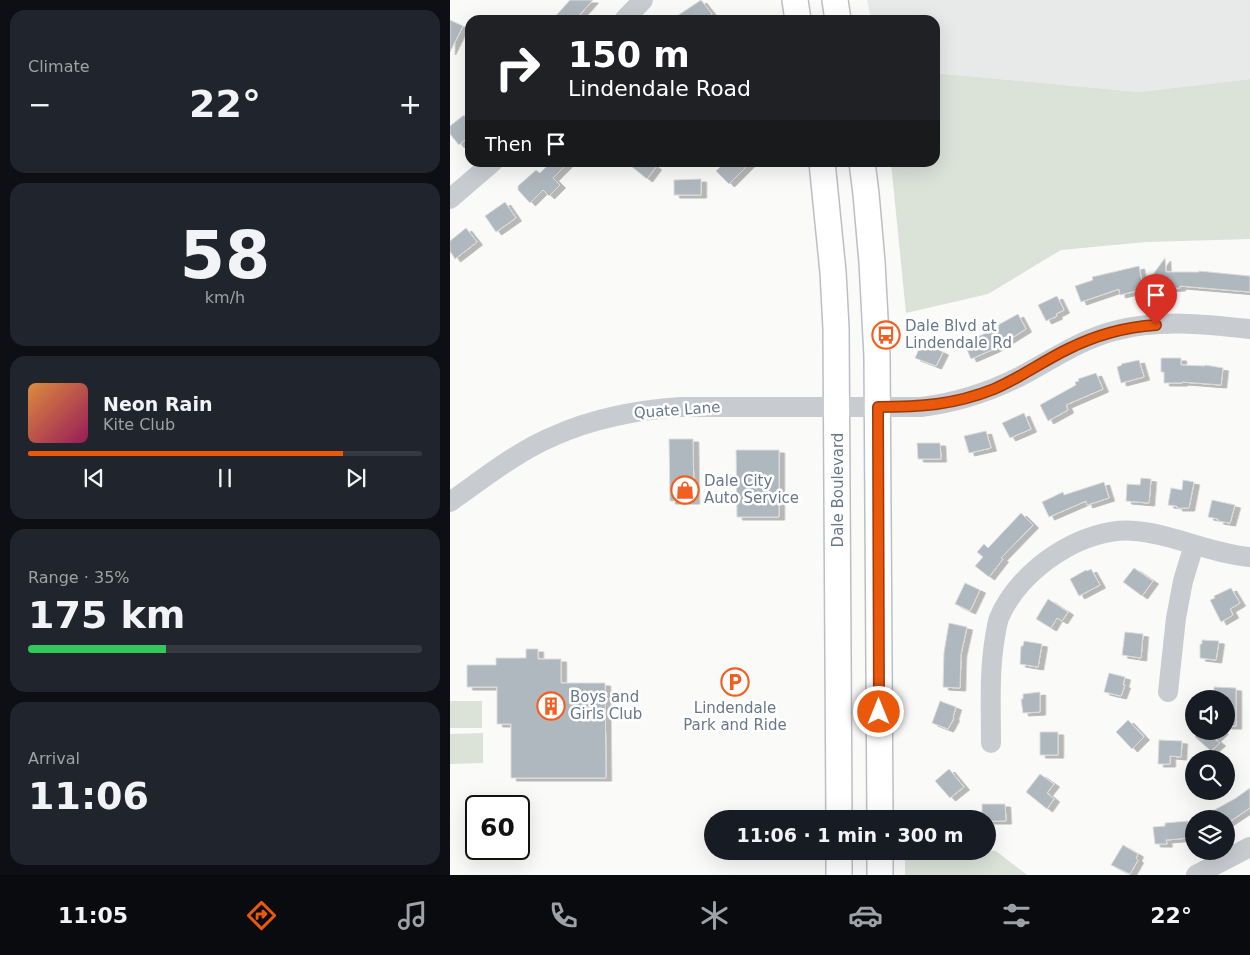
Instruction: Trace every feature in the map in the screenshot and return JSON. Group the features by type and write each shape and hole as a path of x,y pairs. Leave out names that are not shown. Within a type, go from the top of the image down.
{"main road":[{"path":"795,0 797,15"},
{"path":"834,0 837,15"},
{"name":"Dale Boulevard","path":"822,167 833,272 836,328 839,810"},
{"path":"863,167 872,262 877,356 880,810"},
{"path":"840,769 880,768"},
{"path":"839,860 839,875"},
{"path":"880,860 880,875"}],"street":[{"path":"629,15 643,0"},
{"path":"450,199 487,167"},
{"name":"Quate Lane","path":"450,502 517,456 552,436 584,424 617,415 651,409 681,407 921,407 946,404 995,388 1021,376 1068,348 1114,330 1172,323 1250,328"},
{"path":"991,743 991,678 993,648 999,619 1010,599 1024,581 1041,565 1068,546 1090,536 1108,532 1134,530 1153,533 1229,554 1250,557"},
{"path":"1168,692 1176,618 1183,581 1194,544"},
{"path":"1196,875 1250,848"}],"shaded area":[{"path":"867,0 1250,0 1250,79 1139,92 940,73 940,15 870,15"},
{"path":"940,73 1139,92 1250,79 1250,239 1146,242 1061,250 988,294 906,313 891,167 940,167"},
{"path":"450,701 482,701 482,728 450,728"},
{"path":"483,733 483,763 450,764 450,734"},
{"path":"996,851 1027,875 905,875 905,860 996,860"}],"building":[{"path":"570,0 593,0 580,15 556,15"},
{"path":"701,0 712,14 710,15 678,15"},
{"path":"450,20 463,26 450,52"},
{"path":"464,115 465,116 465,140 459,145 450,134 450,126"},
{"path":"546,167 564,167 553,178 560,185 549,196 543,190 530,203 518,190 518,186 536,170 540,173"},
{"path":"632,167 656,167 647,179"},
{"path":"720,167 746,167 729,184 716,171"},
{"path":"701,179 701,195 674,195 674,180"},
{"path":"505,202 516,218 496,232 485,216"},
{"path":"466,228 477,242 455,259 450,251 450,241"},
{"path":"1165,258 1166,272 1199,271 1250,276 1250,292 1180,286 1180,288 1157,289 1157,286 1120,295 1119,289 1081,302 1075,286 1093,280 1092,277 1139,266 1143,288"},
{"path":"1057,296 1064,310 1046,321 1038,305"},
{"path":"1018,314 1026,329 994,349 971,359 964,343 999,327 998,325"},
{"path":"922,342 943,352 936,366 915,358"},
{"path":"1161,358 1181,358 1181,365 1205,365 1223,368 1221,385 1182,382 1164,383 1164,372 1161,372"},
{"path":"1139,360 1144,377 1121,383 1117,367 1121,364"},
{"path":"1096,373 1103,389 1066,405 1068,410 1048,421 1040,405 1076,385 1075,382 1079,381 1078,379"},
{"path":"1024,413 1031,429 1010,438 1002,423"},
{"path":"986,431 991,448 969,453 964,436"},
{"path":"669,439 693,439 694,501 670,501"},
{"path":"917,443 940,443 941,459 918,459"},
{"path":"736,450 779,450 779,517 737,517"},
{"path":"1141,478 1151,479 1149,503 1126,501 1127,484 1140,485"},
{"path":"1183,480 1194,482 1189,508 1177,508 1177,506 1168,505 1171,488 1182,490"},
{"path":"1104,482 1109,498 1087,505 1086,501 1049,517 1042,502 1063,492 1064,495"},
{"path":"1212,500 1235,505 1230,523 1208,517"},
{"path":"1021,513 1033,525 1001,558 1003,559 989,577 975,566 983,557 977,552 984,544 988,548"},
{"path":"1134,568 1153,581 1142,596 1123,582"},
{"path":"1091,569 1100,585 1079,596 1070,579"},
{"path":"965,583 980,590 970,611 955,604"},
{"path":"1231,588 1240,603 1230,609 1233,615 1221,622 1210,600"},
{"path":"1048,599 1068,612 1062,621 1057,618 1051,628 1036,619"},
{"path":"949,623 967,627 961,654 960,688 943,687 944,652"},
{"path":"1125,632 1143,634 1141,658 1122,655"},
{"path":"1202,640 1219,641 1216,660 1200,658 1200,644 1202,644"},
{"path":"1024,641 1042,644 1038,667 1020,664 1021,646 1023,646"},
{"name":"Boys and Girls Club","path":"526,649 538,649 538,659 561,659 561,683 605,683 606,778 511,778 511,724 497,724 497,687 467,687 467,665 496,665 496,658 526,658"},
{"path":"1109,673 1125,677 1123,685 1125,685 1121,696 1104,692"},
{"path":"1214,687 1236,688 1236,726 1235,690 1214,690"},
{"path":"1040,692 1040,712 1023,713 1021,699 1023,699 1023,694"},
{"path":"940,701 956,707 954,718 948,729 932,723"},
{"path":"1128,720 1144,737 1132,749 1116,732"},
{"path":"1040,732 1058,732 1058,755 1040,755"},
{"path":"1159,740 1182,741 1181,757 1170,756 1170,764 1158,764"},
{"path":"1198,740 1216,740 1220,743 1210,750"},
{"path":"949,769 964,787 950,798 935,781"},
{"path":"1040,774 1054,784 1047,793 1054,799 1047,809 1026,792"},
{"path":"1250,788 1250,808 1235,818 1235,810 1214,810 1235,800"},
{"path":"982,804 1005,804 1006,821 996,821 996,810 982,810"},
{"path":"1185,821 1185,838 1166,840 1167,844 1155,844 1153,827 1165,826 1165,823"},
{"path":"1123,845 1138,854 1136,858 1138,860 1130,874 1111,865"}],"place":[{"name":"Dale Blvd at Lindendale Rd","path":"886,335"},
{"name":"Dale City Auto Service","path":"685,490"},
{"name":"Lindendale Park and Ride","path":"735,682"},
{"name":"Boys and Girls Club","path":"551,706"}],"route":[{"path":"879,712 878,407 921,407 946,404 969,398 1021,376 1068,348 1091,338 1114,330 1156,325"}]}
